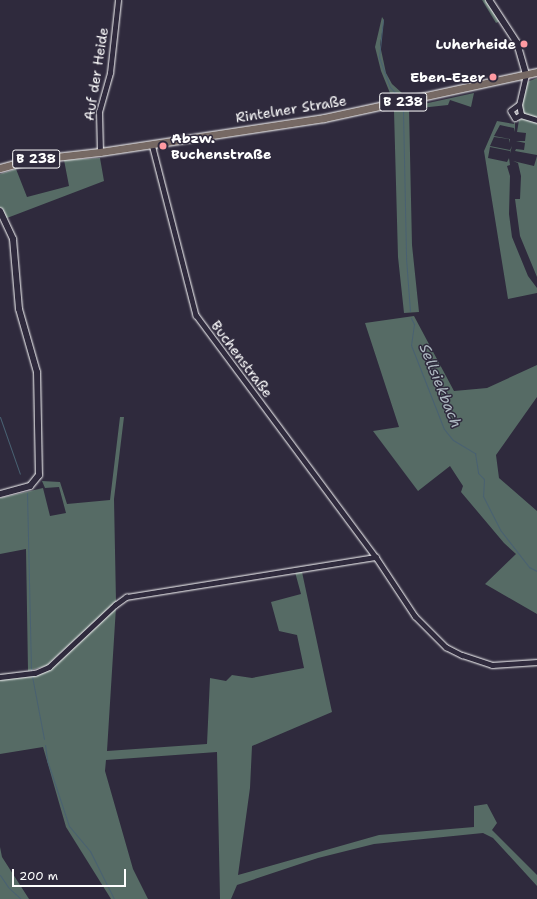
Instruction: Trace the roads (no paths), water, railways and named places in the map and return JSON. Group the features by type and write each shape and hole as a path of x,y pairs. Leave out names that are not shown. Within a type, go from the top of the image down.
{"main road":[{"name":"Rintelner Straße","path":"0,168 37,158 100,152 352,113 537,72"}],"street":[{"name":"Auf der Heide","path":"100,152 99,112 110,72 118,0"},
{"path":"489,0 517,43 526,74 519,105 522,115"},
{"path":"519,105 511,112 515,118 522,115 537,120"},
{"name":"Buchenstraße","path":"152,144 196,315 376,557 415,616 446,647 492,665 537,662"},
{"path":"0,210 13,239 19,309 37,372 39,466 38,479 34,484 0,494"},
{"path":"0,677 35,673 49,666 126,597 376,557"}],"waterway":[{"name":"Sellsiekbach","path":"383,20 379,57 390,87 400,98"},
{"name":"Sellsiekbach","path":"403,111 406,258 410,311"},
{"name":"Sellsiekbach","path":"411,318 414,324 411,345 444,429 453,440 475,453 478,473 484,479 483,496 501,531 529,567 537,571"},
{"path":"0,417 20,474"},
{"path":"27,493 31,670"},
{"path":"32,676 44,739"},
{"path":"45,745 47,760 69,826 90,851 114,899"},
{"path":"0,875 8,887 21,899"}],"place":[{"name":"Luherheide","path":"524,44"},
{"name":"Eben-Ezer","path":"493,77"},
{"name":"Abzw. Buchenstraße","path":"163,146"}]}
